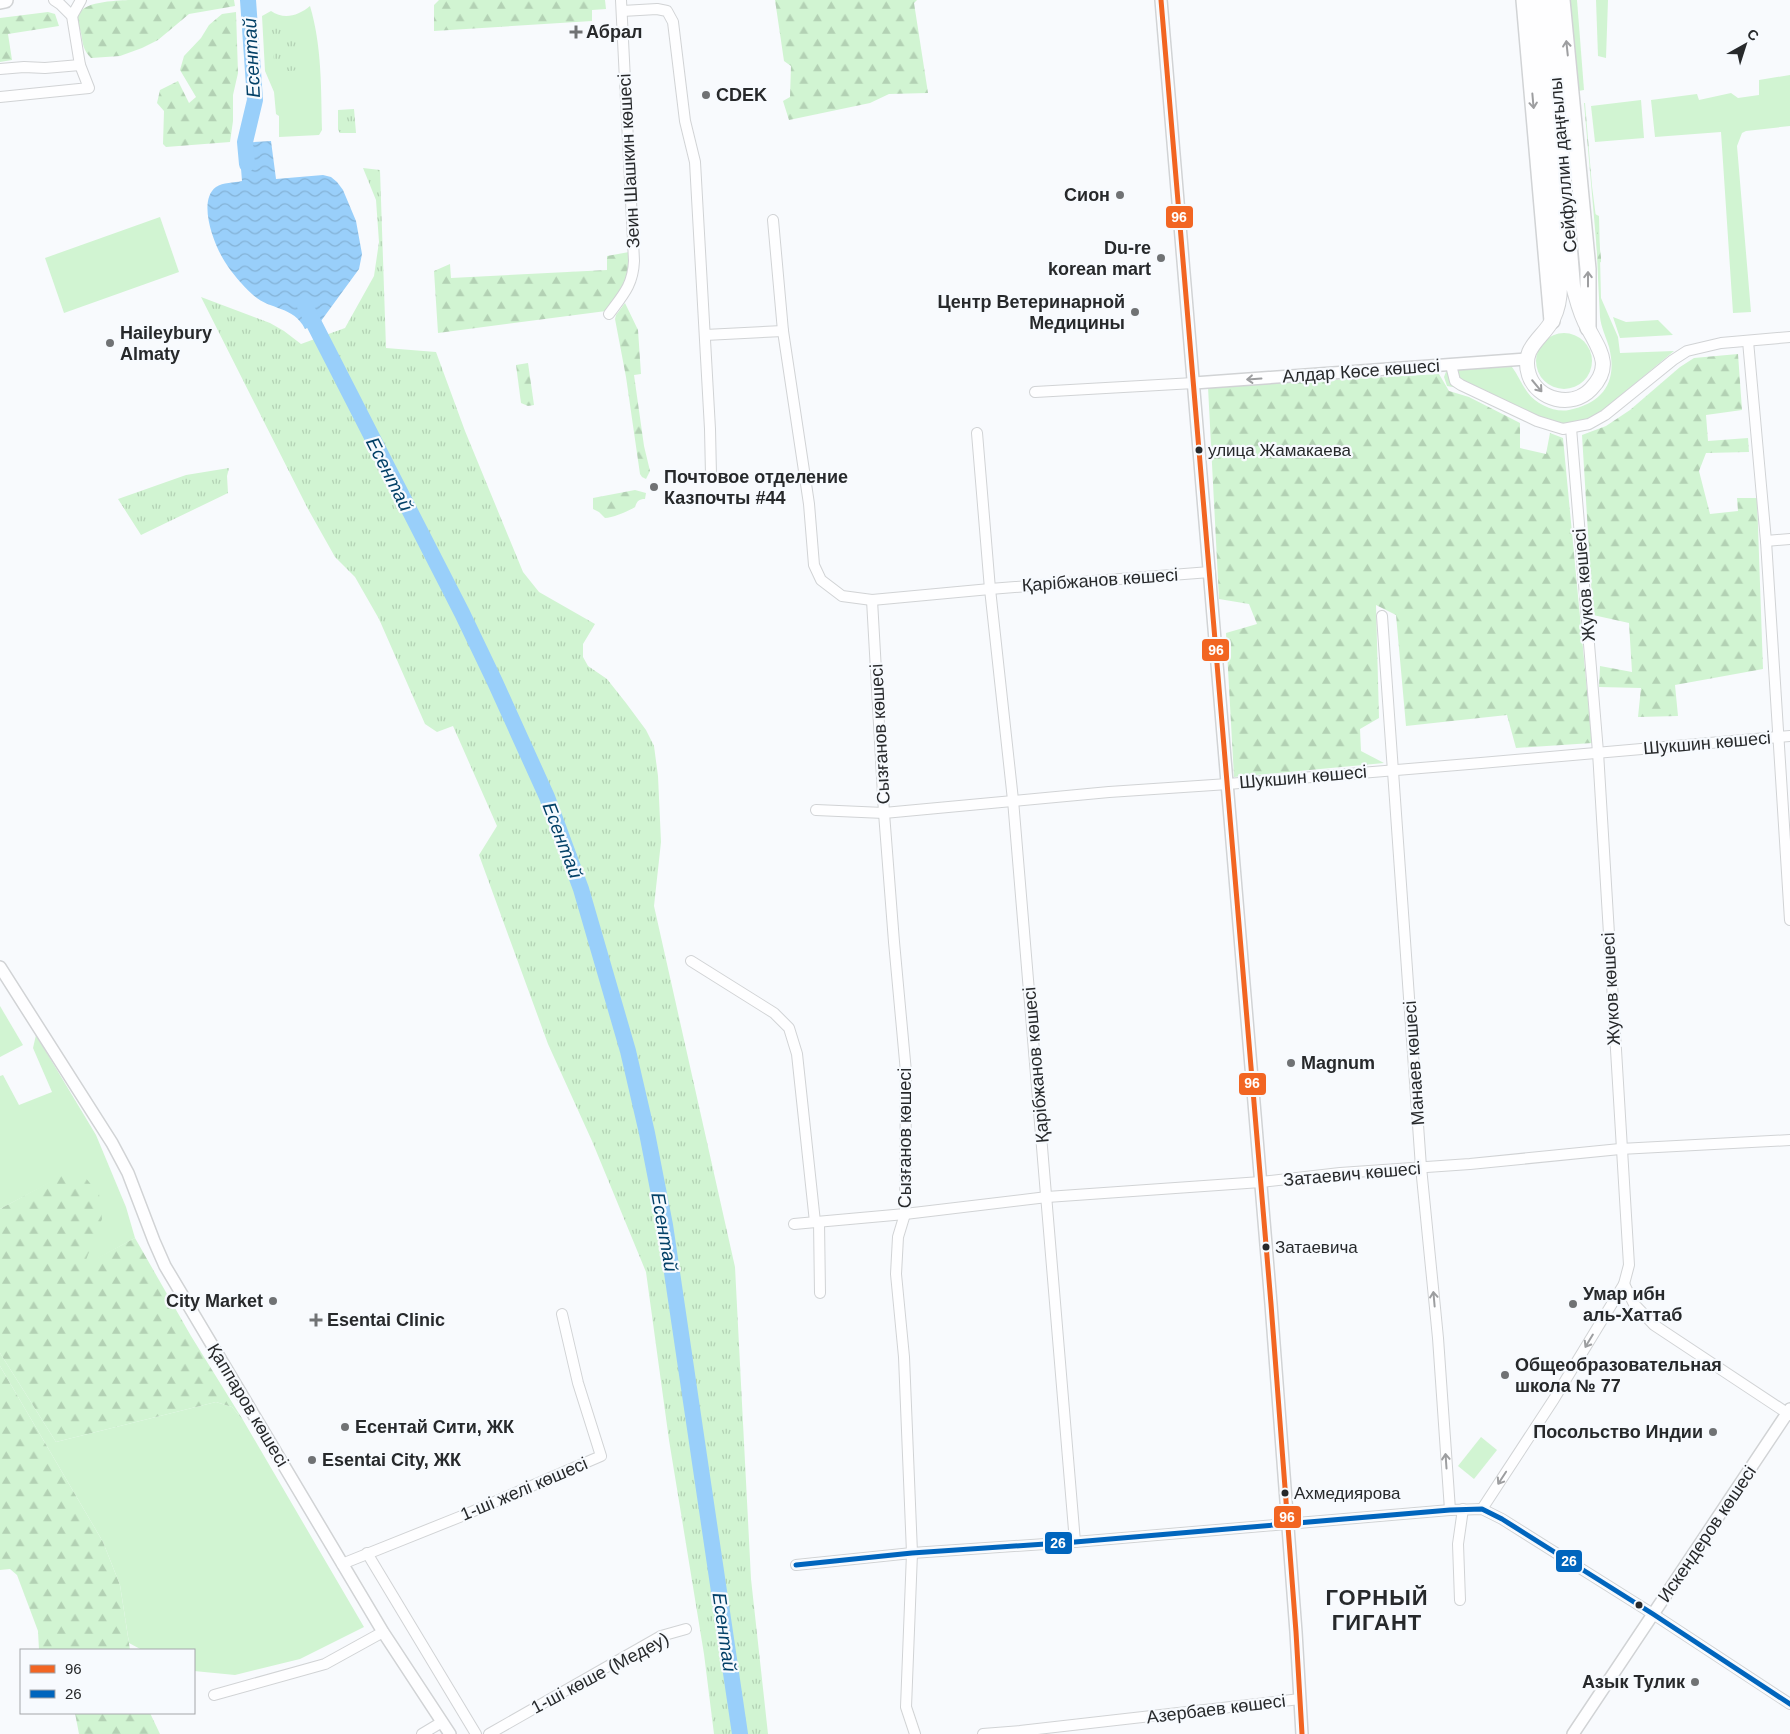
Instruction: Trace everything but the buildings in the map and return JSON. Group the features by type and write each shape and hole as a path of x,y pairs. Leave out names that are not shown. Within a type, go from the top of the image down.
{"main road":[{"path":"0,1 5,0"},
{"path":"1524,0 1552,321 1532,346 1527,360"},
{"name":"Сейфуллин даңғылы","path":"1536,0 1556,211 1560,286 1558,308 1552,321"},
{"name":"Сейфуллин даңғылы","path":"1527,360 1532,380 1546,396 1567,400 1586,394 1597,382 1603,362 1602,352 1578,306 1574,286 1549,0"},
{"path":"1562,0 1588,269 1588,328"}],"street":[{"path":"54,0 72,16"},
{"path":"0,97 89,88 80,65 72,16 81,0"},
{"name":"Зеин Шашкин көшесі","path":"608,314 624,293 633,276 634,261 621,0"},
{"path":"1161,0 1261,1182 1302,1734"},
{"path":"622,11 657,9 667,11 673,22 685,121 695,162 711,475"},
{"path":"0,69 80,65"},
{"name":"Қарібжанов көшесі","path":"773,220 783,331 809,504 814,565 821,580 842,596 872,600 1210,572"},
{"path":"705,335 783,331"},
{"path":"1451,366 1455,381 1470,390 1553,427 1563,429 1589,424 1605,415 1673,360 1687,351 1721,343 1790,337"},
{"path":"1748,341 1785,736 1790,920"},
{"name":"Алдар Көсе көшесі","path":"1194,383 1527,360"},
{"path":"1035,392 1194,383"},
{"name":"Жуков көшесі","path":"1482,1509 1554,1399 1624,1284 1629,1265 1620,1149 1598,752 1570,428"},
{"name":"Қарібжанов көшесі","path":"977,433 990,589 1013,800 1075,1542"},
{"path":"1766,541 1790,539"},
{"name":"Сызғанов көшесі","path":"872,600 884,813 906,1072 905,1214 898,1236 896,1274 904,1357 912,1553 906,1707 915,1734"},
{"name":"Манаев көшесі","path":"1382,616 1421,1167 1438,1338 1450,1510"},
{"name":"Шукшин көшесі","path":"816,810 884,813 1013,800 1228,784 1785,736"},
{"path":"691,961 774,1013 789,1028 797,1054 817,1222 820,1293"},
{"name":"Қаппаров көшесі","path":"0,967 112,1143 128,1173 165,1266 382,1632 450,1734"},
{"name":"Затаевич көшесі","path":"794,1224 905,1214 1047,1197 1261,1182 1340,1173 1470,1164 1620,1149 1790,1140"},
{"path":"1624,1284 1634,1304 1654,1325 1789,1412"},
{"name":"1-ші желі көшесі","path":"367,1553 384,1548 462,1516 601,1456 578,1383 562,1314"},
{"name":"Искендеров көшесі","path":"1574,1734 1789,1412"},
{"path":"1460,1600 1458,1544 1463,1509"},
{"path":"796,1565 912,1553 1075,1542 1450,1510 1482,1509 1502,1519 1653,1614 1790,1704"},
{"path":"342,1564 367,1553 476,1734"},
{"name":"1-ші көше (Медеу)","path":"489,1734 661,1636 686,1629"},
{"path":"214,1695 325,1664 382,1632"},
{"name":"Азербаев көшесі","path":"983,1734 1020,1733 1300,1699"},
{"path":"422,1734 442,1722"}],"green space":[{"path":"128,0 234,0 235,6 189,14 158,40 142,48 120,56 91,58 83,44 78,21 80,12 99,3"},
{"path":"439,0 605,0 606,9 592,10 592,21 434,31 434,5"},
{"path":"775,0 917,0 914,3 928,93 889,94 870,103 789,120 783,101 790,97 791,66 784,61"},
{"path":"1570,0 1577,0 1584,90 1578,91"},
{"path":"1596,0 1608,0 1606,58 1598,56"},
{"path":"310,6 319,52 322,130 319,135 279,137 279,116 276,114 274,92 265,71 262,16 271,11 276,14 291,16"},
{"path":"48,12 55,14 59,26 8,34 12,60 0,62 0,18"},
{"path":"236,12 238,73 233,95 233,121 230,142 166,147 163,144 164,111 157,103 160,90 178,81 189,103 196,97 180,70 184,56 201,38 209,25 222,14"},
{"path":"298,24 302,70 275,72 271,27"},
{"path":"1790,75 1790,126 1746,131 1742,133 1737,146 1751,312 1733,313 1721,132 1655,137 1651,100 1697,94 1699,100 1731,93 1738,98 1759,95 1759,80"},
{"path":"1641,100 1644,138 1595,142 1591,106"},
{"path":"1584,103 1601,257 1601,262 1598,263"},
{"path":"354,109 356,133 340,133 338,130 338,110"},
{"path":"363,168 380,170 386,348 436,352 465,431 523,572 539,592 595,624 583,644 583,657 588,666 607,679 646,730 654,746 658,776 661,842 654,906 735,1267 751,1579 768,1734 714,1734 704,1654 669,1440 646,1272 592,1141 548,1044 479,855 497,826 453,726 437,732 425,724 379,619 355,577 335,557 308,509 201,297 270,323 301,344 345,328 374,276 379,242 376,200"},
{"path":"1595,214 1599,216 1601,298 1618,337 1620,353 1674,351 1615,400 1610,407 1583,423 1558,424 1470,390 1447,386 1444,377 1447,369 1512,367 1531,397 1552,409 1564,411 1581,407 1599,396 1609,380 1611,359 1600,317"},
{"path":"160,217 179,272 64,313 45,258"},
{"path":"629,252 629,276 606,311 438,333 434,271 450,264 451,278 607,270 607,256"},
{"path":"625,303 638,330 641,374 634,375 644,446 650,471 646,479 640,474 626,377 615,319"},
{"path":"1613,317 1626,322 1658,320 1673,335 1620,338"},
{"path":"1558,333 1570,333 1584,341 1592,355 1590,372 1584,381 1570,389 1558,389 1548,384 1541,377 1536,367 1536,355 1541,345 1548,338"},
{"path":"1738,354 1742,410 1706,415 1708,441 1748,438 1749,452 1706,453 1699,471 1710,514 1738,511 1737,498 1757,498 1763,669 1675,685 1678,716 1638,717 1641,688 1599,687 1600,666 1632,672 1629,623 1593,615 1582,435 1606,426 1630,410 1680,367 1694,358"},
{"path":"528,363 534,405 528,406 521,403 516,365"},
{"path":"1439,374 1449,391 1469,397 1520,423 1520,448 1546,454 1550,433 1563,438 1592,743 1516,748 1507,715 1406,726 1396,615 1376,605 1379,718 1360,729 1361,751 1384,763 1234,777 1226,633 1257,624 1249,604 1219,599 1208,387"},
{"path":"229,468 227,476 228,493 141,535 118,499 186,475"},
{"path":"635,490 646,493 645,499 640,500 635,507 625,512 605,518 593,509 593,498"},
{"path":"0,1006 23,1045 0,1057"},
{"path":"36,1035 96,1135 126,1207 135,1238 84,1266 66,1174 0,1209 0,1076 3,1075 19,1105 52,1092 33,1048"},
{"path":"66,1173 84,1176 99,1194 102,1219 84,1265 135,1238 191,1336 243,1420 232,1407 216,1402 56,1442 0,1353 0,1209"},
{"path":"0,1353 56,1442 216,1402 232,1407 243,1420 364,1627 300,1659 235,1675 195,1671 195,1649 140,1649 129,1643 120,1585 103,1542 0,1366"},
{"path":"0,1366 103,1542 120,1585 130,1649 39,1649 38,1631 17,1575 10,1569 0,1570"},
{"path":"1481,1437 1497,1450 1474,1479 1458,1466"},
{"path":"75,1714 150,1714 160,1734 79,1734"}],"water":[{"path":"271,141 276,179 323,175 331,177 337,182 343,190 356,221 362,254 359,269 321,321 305,329 294,316 259,299 241,283 228,266 216,245 209,223 208,202 210,194 219,185 242,181 239,143"}],"waterway":[{"name":"Есентай","path":"247,164 245,142 255,100 248,0"},
{"name":"Есентай","path":"305,306 462,613 495,682 547,797 581,889 628,1051 647,1133 665,1225 740,1734"}],"transit line":[{"name":"96","path":"1161,0 1271,1304 1302,1734"},
{"name":"26","path":"796,1565 912,1553 1075,1542 1450,1510 1482,1509 1502,1519 1653,1614 1790,1704"}],"place":[{"name":"Абрал","path":"576,32"},
{"name":"CDEK","path":"706,95"},
{"name":"Сион","path":"1120,195"},
{"name":"Du-re korean mart","path":"1161,258"},
{"name":"Центр Ветеринарной Медицины","path":"1135,312"},
{"name":"Haileybury Almaty","path":"110,343"},
{"name":"улица Жамакаева","path":"1199,450"},
{"name":"Почтовое отделение Казпочты #44","path":"654,487"},
{"name":"Magnum","path":"1291,1063"},
{"name":"Затаевича","path":"1266,1247"},
{"name":"City Market","path":"273,1301"},
{"name":"Умар ибн аль-Хаттаб","path":"1573,1304"},
{"name":"Esentai Clinic","path":"316,1320"},
{"name":"Общеобразовательная школа № 77","path":"1505,1375"},
{"name":"Есентай Сити, ЖК","path":"345,1427"},
{"name":"Посольство Индии","path":"1713,1432"},
{"name":"Esentai City, ЖК","path":"312,1460"},
{"name":"Ахмедиярова","path":"1285,1493"},
{"name":"Азык Тулик","path":"1695,1682"}],"district":[{"name":"ГОРНЫЙ ГИГАНТ","path":"1377,1610"}]}
